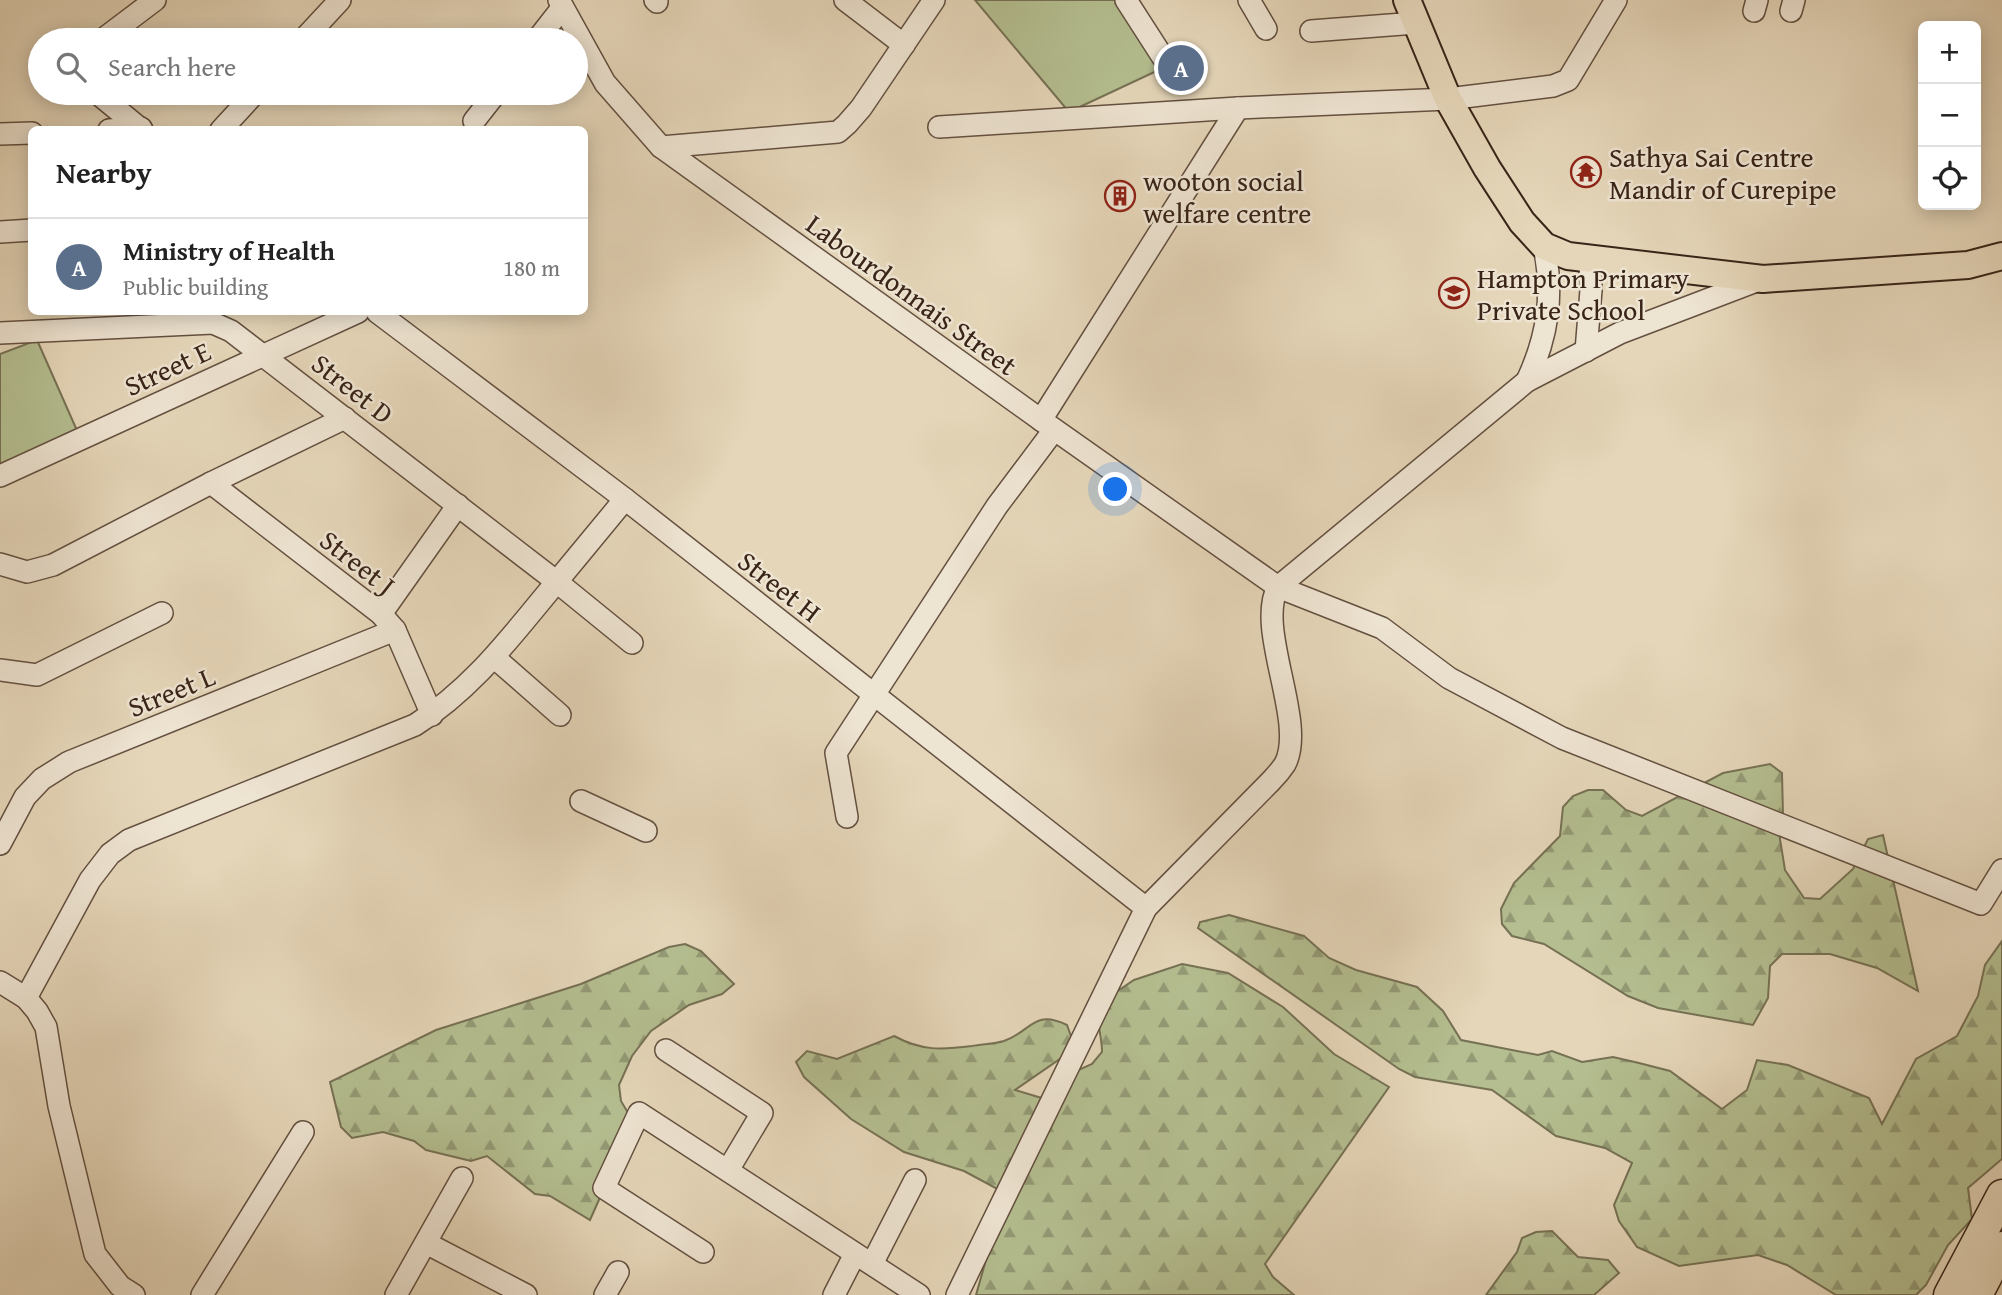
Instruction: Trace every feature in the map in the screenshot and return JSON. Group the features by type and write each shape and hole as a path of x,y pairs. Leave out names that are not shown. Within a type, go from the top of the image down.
{"highway":[{"path":"1949,1295 2002,1195"},
{"path":"1977,1295 2002,1247"}],"main road":[{"path":"1411,12 1448,99 1487,168 1522,222 1544,246 1567,256 1763,279 1968,265 2002,256"}],"street":[{"path":"314,28 340,0"},
{"path":"845,0 904,45"},
{"path":"661,147 838,132 861,108 934,0"},
{"path":"1126,0 1162,56"},
{"path":"1249,0 1266,29"},
{"path":"939,127 1238,108 1448,99 1553,86 1569,80 1616,0"},
{"path":"116,28 146,3"},
{"path":"545,28 560,4"},
{"name":"Labourdonnais Street","path":"560,4 574,28"},
{"path":"1311,31 1411,12"},
{"name":"Labourdonnais Street","path":"588,53 605,83 661,147 1047,425 1278,587 1382,628 1449,678 1562,738 1981,904 2002,870"},
{"path":"112,105 138,126"},
{"path":"225,126 244,105"},
{"path":"474,121 487,105"},
{"path":"847,817 836,753 997,506 1238,108"},
{"path":"0,134 28,132"},
{"path":"0,232 28,230"},
{"path":"1527,381 1545,333 1549,271 1544,246"},
{"path":"1586,351 1591,290 1590,260"},
{"path":"957,1295 1146,908 1286,763 1290,734 1272,619 1272,598 1278,587 1527,381 1620,333 1763,279"},
{"name":"Street E","path":"0,476 351,315"},
{"name":"Street H","path":"381,315 625,499 1146,908"},
{"name":"Street D","path":"0,334 213,323 231,331 632,643"},
{"path":"0,565 27,572 53,565 211,483 345,418"},
{"name":"Street J","path":"211,483 388,622 432,715"},
{"path":"26,998 90,880 110,853 129,840 415,725 432,715 464,689 495,657 625,499"},
{"path":"388,622 458,505"},
{"path":"0,670 37,675 162,613"},
{"name":"Street L","path":"0,844 25,797 42,779 69,762 388,622"},
{"path":"495,657 560,715"},
{"path":"581,801 646,831"},
{"path":"0,982 26,998 46,1027 59,1105 94,1254 120,1286 134,1295"},
{"path":"666,1050 762,1113 727,1170"},
{"path":"703,1252 604,1188 639,1113 919,1295"},
{"path":"202,1295 303,1132"},
{"path":"396,1295 462,1178"},
{"path":"834,1295 863,1259 915,1180"},
{"path":"426,1243 526,1295"},
{"path":"605,1295 618,1272"}],"green space":[{"path":"975,0 1121,0 1163,68 1069,112"},
{"path":"37,340 79,435 0,472 0,354"},
{"path":"1770,764 1782,773 1783,815 1778,827 1785,870 1804,898 1820,899 1853,869 1868,839 1883,835 1918,991 1877,968 1830,954 1782,954 1770,966 1768,998 1753,1025 1658,1008 1628,996 1544,944 1512,936 1502,924 1501,909 1514,883 1560,836 1563,807 1573,796 1588,790 1603,790 1626,810 1642,816 1723,773"},
{"path":"1229,915 1304,936 1329,958 1356,970 1417,987 1443,1011 1461,1040 1538,1055 1552,1051 1582,1062 1613,1057 1670,1071 1722,1109 1747,1090 1757,1060 1788,1065 1869,1098 1882,1124 1916,1059 1957,1036 1978,996 1985,965 2002,941 2002,1159 1968,1188 1972,1219 1948,1245 1926,1285 1916,1295 1836,1295 1787,1265 1758,1255 1679,1266 1637,1247 1619,1221 1614,1205 1632,1163 1605,1148 1556,1136 1492,1090 1415,1077 1399,1069 1198,928 1200,922"},
{"path":"685,944 701,951 734,984 722,994 689,1005 651,1031 632,1056 619,1085 621,1101 637,1128 614,1166 590,1220 550,1196 535,1194 487,1156 471,1161 426,1150 414,1141 383,1132 352,1138 341,1127 330,1082 436,1030 581,984 669,947"},
{"path":"1182,964 1228,973 1283,1007 1334,1054 1389,1087 1265,1264 1273,1277 1294,1295 976,1295 1005,1193 964,1171 904,1152 851,1119 804,1077 796,1062 807,1051 837,1059 894,1036 932,1048 996,1043 1013,1037 1033,1023 1047,1019 1067,1025 1072,1039 1067,1054 1015,1090 1045,1099 1065,1076 1092,1064 1102,1052 1097,1005 1134,980"},
{"path":"1552,1231 1578,1257 1608,1260 1619,1273 1594,1295 1486,1295 1517,1252 1522,1238 1536,1232"}],"place":[{"name":"Ministry of Health","path":"1181,68"},
{"name":"Sathya Sai Centre Mandir of Curepipe","path":"1586,172"},
{"name":"wooton social welfare centre","path":"1120,196"},
{"name":"Hampton Primary Private School","path":"1454,293"}]}
